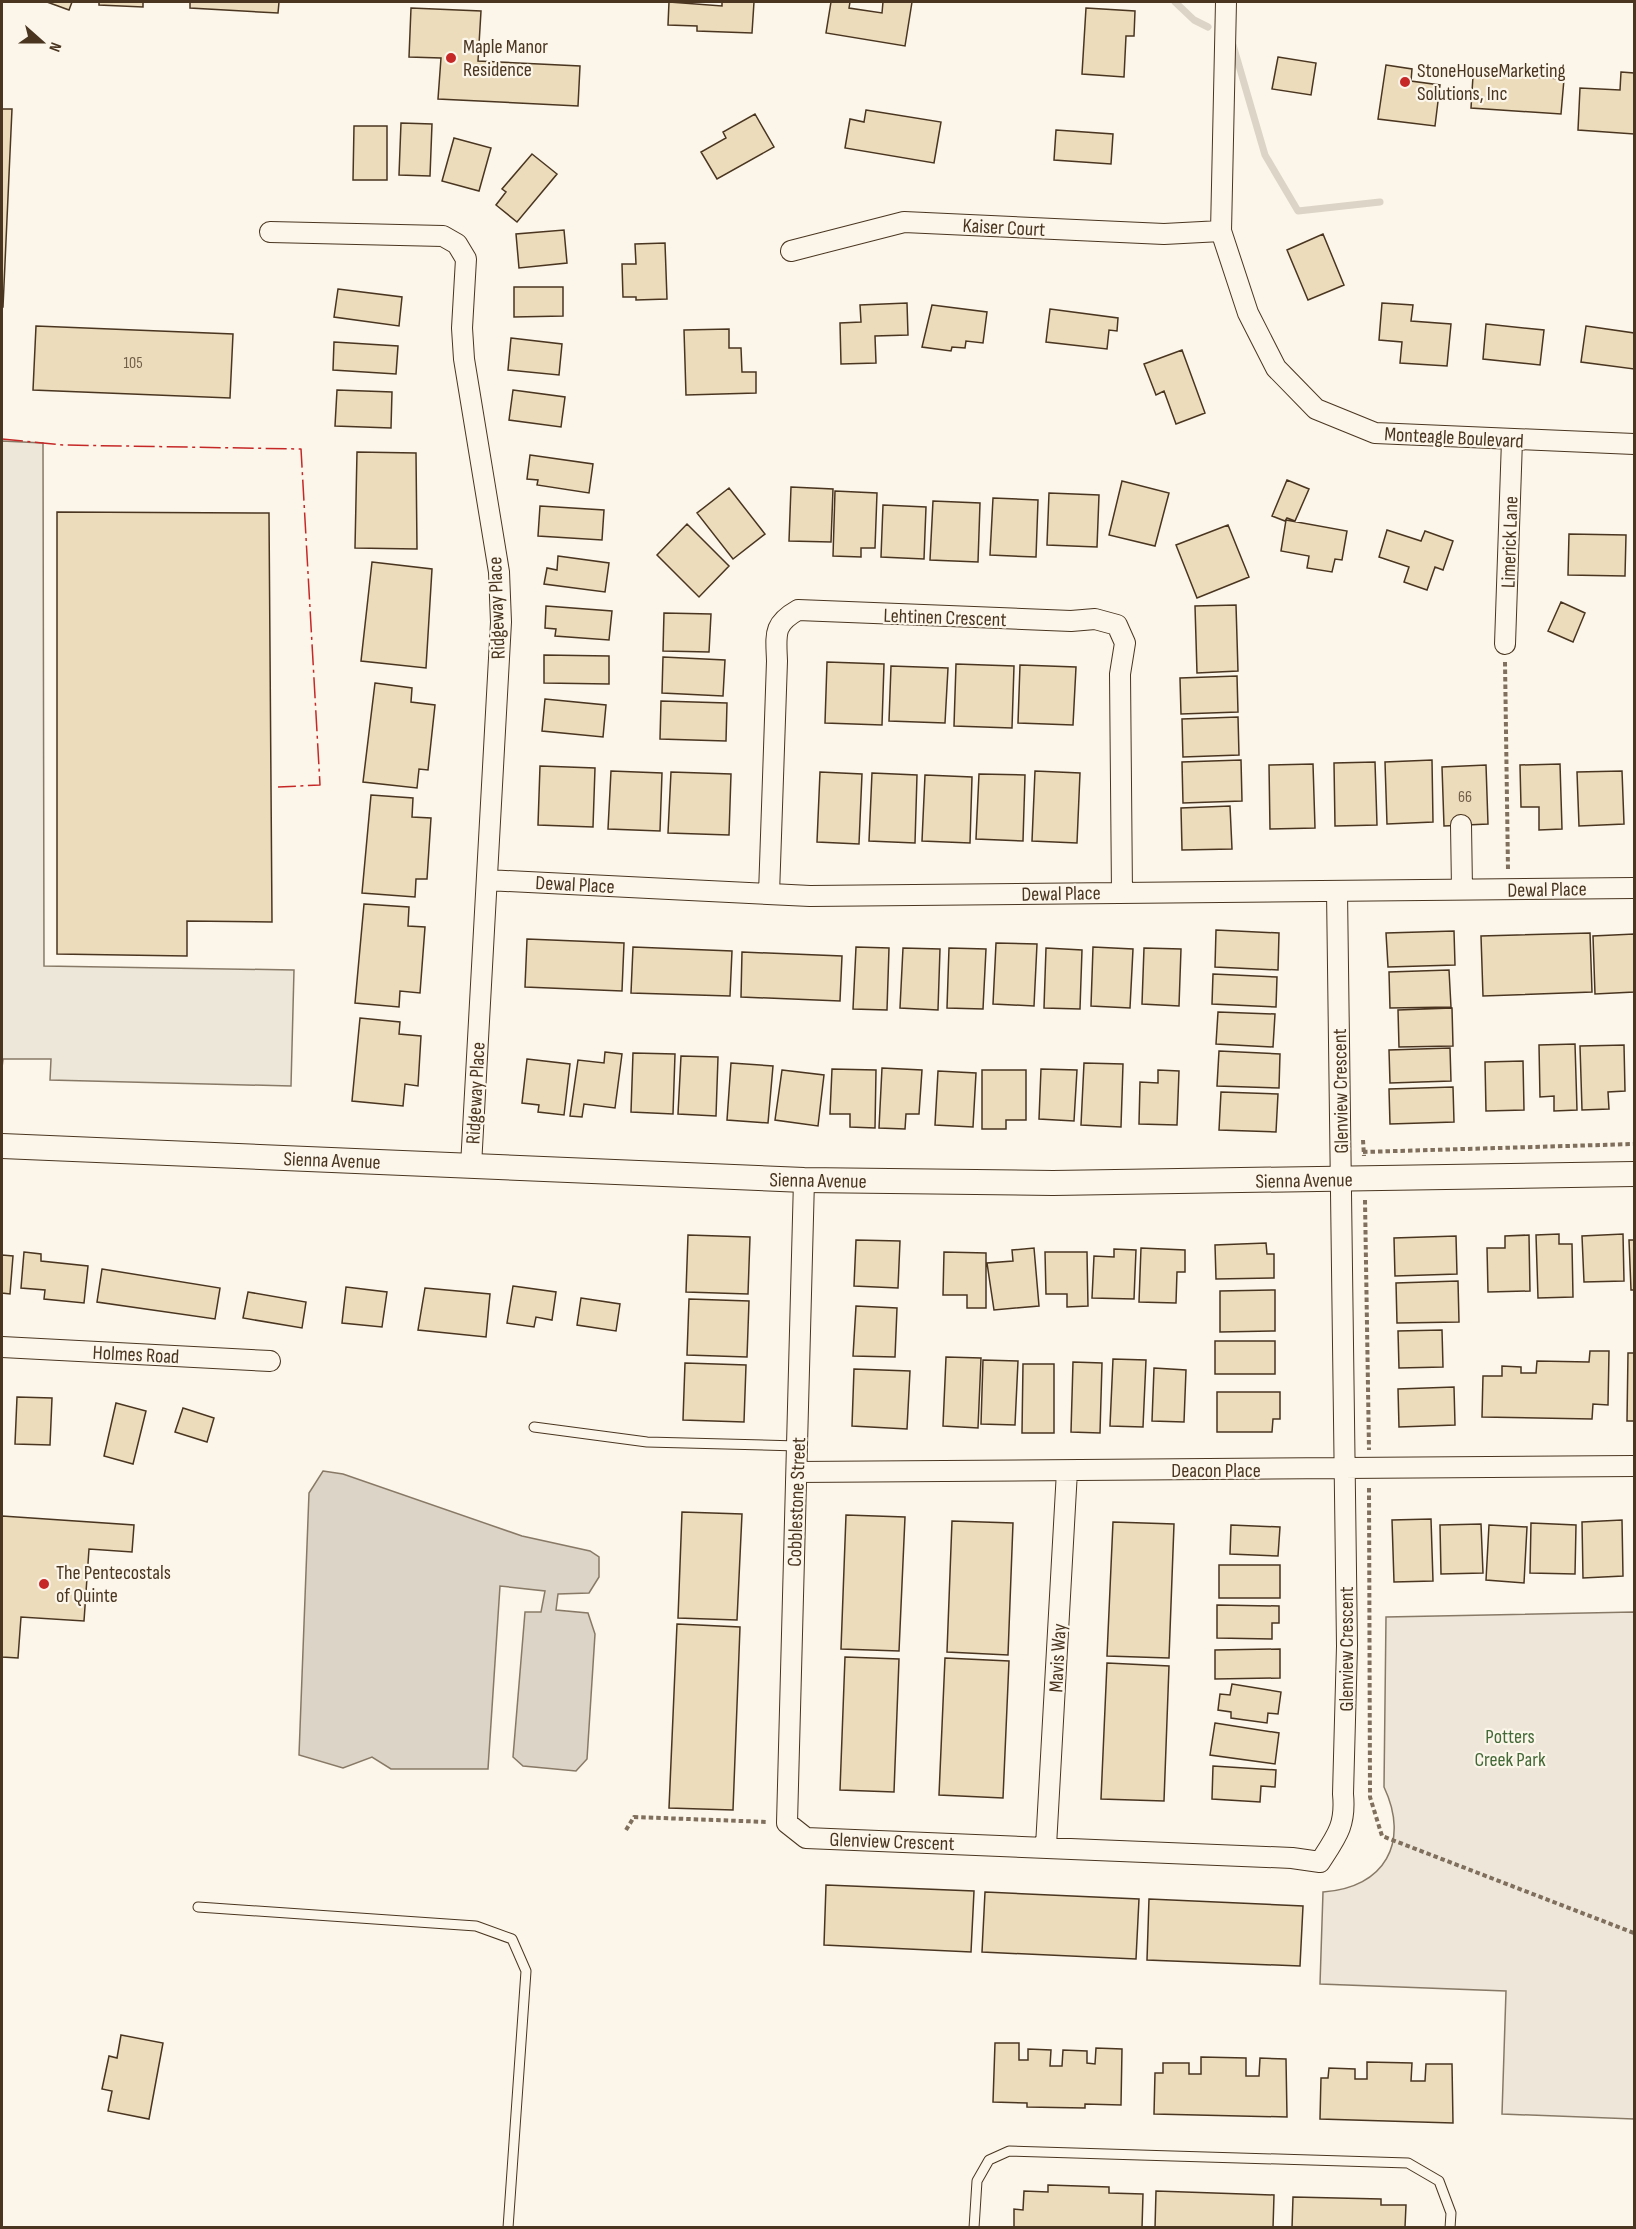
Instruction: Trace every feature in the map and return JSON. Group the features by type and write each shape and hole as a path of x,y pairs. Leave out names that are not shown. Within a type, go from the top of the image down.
{"street":[{"name":"Monteagle Boulevard","path":"1226,2 1221,231 1248,313 1276,368 1316,409 1375,433 1635,444"},
{"name":"Kaiser Court","path":"791,251 904,222 1164,234 1221,231"},
{"name":"Ridgeway Place","path":"270,232 417,238 443,236 457,244 466,259 462,317 464,359 499,572 500,602 471,1166"},
{"name":"Limerick Lane","path":"1505,644 1512,440"},
{"name":"Lehtinen Crescent","path":"769,894 776,632 784,618 798,610 1071,621 1095,619 1117,625 1125,643 1120,674 1122,892"},
{"path":"1461,825 1462,889"},
{"name":"Dewal Place","path":"487,880 769,894 1635,888"},
{"name":"Glenview Crescent","path":"787,1823 806,1838 1046,1846 1292,1858 1320,1862 1336,1838 1345,1816 1343,1794 1347,1646 1337,891"},
{"name":"Sienna Avenue","path":"2,1146 804,1180 1053,1183 1635,1174"},
{"name":"Cobblestone Street","path":"787,1823 804,1180"},
{"name":"Holmes Road","path":"2,1347 270,1361"},
{"name":"Deacon Place","path":"797,1472 1345,1470 1635,1466"},
{"name":"Mavis Way","path":"1046,1846 1067,1471"}],"lane":[{"path":"534,1427 647,1442 798,1446"},
{"path":"198,1907 476,1926 512,1939 526,1971 508,2228"},
{"path":"974,2228 977,2181 989,2160 1009,2151 1408,2163 1439,2181 1451,2213 1450,2228"}],"path":[{"path":"1505,644 1508,889"},
{"path":"1363,1152 1635,1144"},
{"path":"626,1830 634,1817 787,1823"},
{"path":"1382,1836 1635,1933"}],"green space":[{"name":"Potters Creek Park","path":"1634,1612 1634,2119 1502,2114 1506,1991 1320,1984 1323,1892 1344,1889 1362,1882 1376,1872 1386,1859 1392,1843 1394,1826 1391,1807 1384,1787 1386,1617"}],"shaded area":[{"path":"2,441 43,443 44,966 294,970 291,1086 50,1080 51,1059 3,1059 2,1068"},
{"path":"323,1471 343,1474 522,1536 590,1551 599,1557 599,1577 589,1593 558,1594 556,1610 588,1613 595,1634 587,1759 576,1771 523,1766 513,1757 525,1612 541,1612 545,1591 500,1586 488,1769 391,1769 372,1757 343,1768 299,1755 309,1493"}],"building":[{"path":"47,2 72,2 69,10"},
{"path":"99,2 143,2 143,7 99,5"},
{"path":"190,2 279,2 278,13 190,8"},
{"path":"669,2 722,6 722,2 754,2 752,33 697,31 697,26 668,25"},
{"path":"831,2 850,2 849,8 882,13 883,2 912,2 905,46 826,33"},
{"name":"Maple Manor Residence","path":"411,8 481,11 478,61 580,66 578,106 438,99 441,58 409,57"},
{"path":"1086,8 1135,11 1134,36 1126,36 1124,77 1082,74"},
{"path":"1278,57 1316,63 1311,95 1272,89"},
{"path":"1386,65 1412,69 1411,81 1440,85 1435,126 1378,119"},
{"path":"1495,69 1519,71 1518,76 1564,79 1561,114 1471,108 1473,76 1494,77"},
{"path":"1621,72 1634,73 1634,134 1578,130 1580,88 1620,90"},
{"path":"2,109 12,109 3,307 2,307"},
{"path":"866,110 941,122 934,163 845,148 850,119 864,122"},
{"path":"755,114 774,147 717,179 701,152 726,138 723,132"},
{"path":"401,123 432,124 430,176 399,175"},
{"path":"354,126 387,126 387,180 353,180"},
{"path":"1056,130 1113,134 1111,164 1054,160"},
{"path":"454,138 491,148 479,191 442,181"},
{"path":"532,154 557,174 517,222 496,205 506,192 502,189"},
{"path":"564,230 567,263 519,268 516,234"},
{"path":"1323,234 1344,285 1308,300 1287,250"},
{"path":"665,243 667,299 636,300 636,297 623,297 622,264 636,264 635,244"},
{"path":"514,287 563,287 563,316 514,317"},
{"path":"338,289 402,297 399,326 334,317"},
{"path":"907,303 908,335 875,336 876,363 841,364 840,323 861,322 860,305"},
{"path":"1382,303 1413,305 1411,321 1451,324 1447,366 1400,363 1402,342 1379,340"},
{"path":"932,305 987,312 983,343 966,341 965,348 952,347 951,351 922,347"},
{"path":"1050,309 1118,318 1117,331 1109,330 1107,349 1046,342"},
{"path":"1486,324 1544,330 1540,365 1483,359"},
{"path":"36,326 233,334 230,398 33,390"},
{"path":"1586,326 1634,333 1634,369 1581,362"},
{"path":"729,329 729,348 741,348 742,372 756,372 756,393 686,395 684,330"},
{"path":"511,338 562,344 559,375 508,370"},
{"path":"334,342 398,346 396,374 333,370"},
{"path":"1182,350 1205,413 1176,424 1164,391 1156,395 1144,364"},
{"path":"337,390 392,392 391,428 335,426"},
{"path":"513,390 565,397 561,427 509,420"},
{"path":"357,452 416,453 417,549 355,548"},
{"path":"530,455 593,464 589,493 537,485 538,480 527,479"},
{"path":"1287,480 1309,489 1295,521 1287,518 1285,521 1272,516"},
{"path":"1122,481 1169,493 1155,546 1109,535"},
{"path":"791,487 833,489 831,542 789,541"},
{"path":"729,488 765,534 733,559 697,513"},
{"path":"835,491 877,493 875,548 861,548 861,557 833,556"},
{"path":"1049,493 1099,495 1097,547 1047,545"},
{"path":"993,498 1038,500 1036,557 990,555"},
{"path":"933,501 980,503 978,562 930,560"},
{"path":"883,505 926,507 924,559 881,557"},
{"path":"540,506 604,510 602,540 538,536"},
{"path":"57,512 269,513 272,922 187,921 187,956 57,954"},
{"path":"1286,520 1347,531 1342,560 1335,559 1332,572 1307,568 1309,556 1281,551"},
{"path":"687,524 729,566 699,597 657,555"},
{"path":"1228,525 1249,577 1197,598 1176,545"},
{"path":"1387,530 1421,541 1425,531 1453,541 1443,570 1435,567 1427,590 1404,582 1409,567 1379,557"},
{"path":"1569,534 1626,535 1625,576 1568,575"},
{"path":"558,556 609,563 605,592 544,584 547,568 557,570"},
{"path":"372,562 432,569 426,668 361,661"},
{"path":"1561,602 1585,613 1573,642 1548,631"},
{"path":"1236,605 1238,671 1197,673 1195,606"},
{"path":"546,606 612,611 609,640 555,636 556,629 545,628"},
{"path":"664,613 711,614 709,652 663,651"},
{"path":"544,655 609,656 609,684 544,683"},
{"path":"663,657 725,660 723,696 662,693"},
{"path":"827,662 884,664 882,725 825,723"},
{"path":"956,664 1014,666 1012,728 954,726"},
{"path":"1020,665 1076,667 1073,725 1018,723"},
{"path":"891,666 948,668 945,723 889,721"},
{"path":"1237,676 1238,712 1181,714 1180,678"},
{"path":"375,683 412,688 411,702 435,705 428,770 419,769 417,788 363,782"},
{"path":"545,699 606,705 603,737 542,731"},
{"path":"661,701 727,703 726,741 660,739"},
{"path":"1238,717 1239,755 1183,757 1182,719"},
{"path":"1241,760 1242,801 1183,803 1182,762"},
{"path":"1432,760 1433,822 1387,824 1385,762"},
{"path":"1375,762 1377,825 1335,826 1334,763"},
{"path":"1313,764 1315,828 1270,829 1269,765"},
{"path":"1560,764 1562,829 1539,830 1539,807 1521,807 1520,765"},
{"path":"1486,765 1488,824 1444,826 1442,767"},
{"path":"540,766 595,768 593,827 538,825"},
{"path":"611,771 662,773 660,831 608,829"},
{"path":"1035,771 1080,773 1077,843 1032,841"},
{"path":"1622,771 1624,824 1579,826 1577,772"},
{"path":"671,772 731,774 729,835 668,833"},
{"path":"820,772 862,774 859,844 817,842"},
{"path":"872,773 917,775 915,843 869,841"},
{"path":"979,774 1025,775 1023,841 976,839"},
{"path":"925,775 972,777 970,843 922,841"},
{"path":"371,795 413,798 412,817 431,818 427,879 416,879 415,897 362,893"},
{"path":"1230,806 1232,849 1182,850 1181,808"},
{"path":"364,904 409,907 408,926 425,927 420,993 400,991 399,1007 355,1003"},
{"path":"1216,930 1279,933 1278,970 1215,967"},
{"path":"1454,931 1455,965 1388,967 1386,933"},
{"path":"1590,933 1592,992 1483,996 1481,936"},
{"path":"1634,934 1634,992 1595,994 1593,936"},
{"path":"527,939 624,943 622,991 525,987"},
{"path":"996,943 1037,944 1034,1006 993,1004"},
{"path":"633,947 732,951 730,996 631,993"},
{"path":"856,947 889,948 887,1010 853,1009"},
{"path":"1093,947 1133,949 1130,1008 1091,1006"},
{"path":"903,948 940,949 938,1010 900,1008"},
{"path":"949,948 986,949 983,1009 947,1008"},
{"path":"1046,948 1082,950 1080,1009 1044,1008"},
{"path":"1144,948 1181,949 1179,1006 1142,1004"},
{"path":"742,952 842,956 840,1001 741,997"},
{"path":"1449,970 1451,1007 1390,1008 1389,972"},
{"path":"1213,974 1277,977 1276,1007 1212,1004"},
{"path":"1452,1008 1453,1046 1399,1047 1398,1010"},
{"path":"1218,1012 1275,1014 1273,1047 1216,1044"},
{"path":"360,1018 400,1022 399,1034 421,1036 418,1086 405,1084 403,1106 352,1101"},
{"path":"1575,1044 1577,1110 1554,1111 1554,1096 1540,1097 1539,1045"},
{"path":"1624,1045 1625,1091 1608,1092 1609,1109 1582,1110 1580,1046"},
{"path":"1450,1048 1451,1081 1390,1083 1389,1050"},
{"path":"1219,1051 1280,1054 1279,1088 1217,1086"},
{"path":"605,1052 622,1054 615,1108 584,1104 582,1117 570,1116 578,1060 604,1063"},
{"path":"633,1053 675,1054 673,1114 631,1112"},
{"path":"681,1056 718,1057 716,1116 678,1114"},
{"path":"527,1059 570,1064 564,1115 538,1112 539,1105 522,1103"},
{"path":"1523,1061 1524,1110 1486,1111 1485,1062"},
{"path":"731,1063 773,1066 768,1123 727,1120"},
{"path":"1084,1063 1123,1064 1121,1127 1081,1125"},
{"path":"882,1068 922,1070 919,1114 906,1114 905,1129 879,1128"},
{"path":"832,1069 876,1070 875,1128 850,1127 850,1114 830,1114"},
{"path":"1041,1069 1077,1070 1074,1121 1039,1119"},
{"path":"782,1070 824,1075 818,1126 775,1120"},
{"path":"982,1070 1026,1070 1026,1120 1006,1120 1006,1129 982,1129"},
{"path":"1158,1070 1179,1071 1177,1125 1139,1124 1140,1082 1158,1083"},
{"path":"938,1071 976,1073 973,1127 935,1125"},
{"path":"1453,1087 1454,1122 1390,1124 1389,1089"},
{"path":"1221,1092 1278,1094 1276,1132 1219,1130"},
{"path":"1559,1234 1559,1244 1572,1244 1573,1297 1538,1298 1536,1235"},
{"path":"1623,1234 1624,1281 1584,1282 1582,1236"},
{"path":"688,1235 750,1237 748,1294 686,1292"},
{"path":"1529,1235 1530,1291 1488,1292 1487,1248 1505,1248 1505,1236"},
{"path":"1456,1236 1457,1274 1395,1276 1394,1238"},
{"path":"856,1240 900,1241 898,1288 854,1286"},
{"path":"1629,1240 1634,1240 1634,1290 1631,1290"},
{"path":"1266,1243 1267,1254 1274,1254 1274,1278 1216,1279 1215,1245"},
{"path":"1034,1248 1039,1306 994,1310 987,1263 1013,1261 1012,1250"},
{"path":"1141,1248 1185,1250 1185,1272 1177,1272 1176,1303 1139,1302"},
{"path":"1114,1249 1136,1250 1134,1299 1092,1298 1094,1256 1114,1257"},
{"path":"24,1252 41,1254 41,1261 88,1266 84,1303 44,1299 45,1290 21,1288"},
{"path":"944,1252 986,1253 986,1308 967,1308 967,1295 943,1295"},
{"path":"1045,1252 1087,1252 1088,1306 1067,1307 1067,1294 1046,1294"},
{"path":"2,1255 13,1256 10,1294 2,1293"},
{"path":"102,1269 220,1288 215,1319 97,1302"},
{"path":"1458,1281 1459,1322 1397,1323 1396,1283"},
{"path":"513,1286 556,1292 552,1320 536,1317 534,1327 507,1323"},
{"path":"346,1287 387,1292 382,1327 342,1323"},
{"path":"425,1288 490,1294 486,1337 418,1330"},
{"path":"1275,1290 1275,1331 1220,1332 1220,1291"},
{"path":"248,1292 306,1302 302,1328 243,1318"},
{"path":"581,1298 620,1304 616,1331 577,1325"},
{"path":"689,1299 749,1301 747,1357 687,1355"},
{"path":"856,1306 897,1308 895,1357 853,1356"},
{"path":"1442,1330 1443,1367 1399,1368 1398,1331"},
{"path":"1215,1341 1275,1341 1275,1374 1215,1374"},
{"path":"1590,1351 1609,1351 1608,1405 1593,1404 1592,1419 1482,1417 1483,1376 1502,1376 1502,1366 1521,1367 1521,1373 1536,1373 1537,1361 1589,1362"},
{"path":"1628,1353 1634,1353 1634,1421 1627,1421"},
{"path":"946,1357 981,1358 978,1428 943,1426"},
{"path":"1113,1359 1146,1360 1143,1427 1110,1426"},
{"path":"983,1360 1018,1361 1015,1425 981,1424"},
{"path":"1073,1362 1102,1363 1100,1433 1071,1432"},
{"path":"685,1363 746,1365 744,1422 683,1420"},
{"path":"1023,1364 1054,1364 1054,1433 1022,1433"},
{"path":"1154,1368 1186,1370 1184,1422 1152,1421"},
{"path":"854,1369 910,1371 907,1429 852,1426"},
{"path":"1454,1387 1455,1425 1399,1427 1398,1389"},
{"path":"1217,1392 1280,1392 1280,1419 1273,1419 1272,1432 1217,1432"},
{"path":"17,1397 52,1398 50,1445 15,1444"},
{"path":"116,1403 146,1411 133,1464 104,1456"},
{"path":"183,1408 214,1418 207,1442 175,1432"},
{"path":"682,1512 742,1514 737,1620 678,1618"},
{"path":"846,1515 905,1517 899,1651 841,1649"},
{"name":"The Pentecostals of Quinte","path":"2,1516 134,1525 132,1552 89,1549 84,1621 21,1617 18,1658 2,1657"},
{"path":"1431,1519 1433,1581 1394,1582 1392,1520"},
{"path":"1622,1520 1623,1576 1583,1578 1582,1522"},
{"path":"952,1521 1013,1523 1008,1655 947,1652"},
{"path":"1113,1522 1174,1524 1169,1658 1107,1656"},
{"path":"1531,1523 1576,1525 1575,1574 1530,1573"},
{"path":"1481,1524 1483,1573 1441,1574 1440,1525"},
{"path":"1231,1525 1280,1527 1278,1556 1230,1554"},
{"path":"1489,1525 1527,1527 1524,1583 1486,1580"},
{"path":"1219,1565 1280,1565 1280,1598 1219,1598"},
{"path":"1217,1605 1279,1606 1279,1623 1272,1623 1272,1639 1217,1638"},
{"path":"677,1624 740,1627 733,1810 669,1808"},
{"path":"1280,1649 1280,1678 1215,1679 1215,1650"},
{"path":"845,1657 899,1659 894,1792 840,1790"},
{"path":"945,1658 1009,1661 1003,1798 939,1795"},
{"path":"1107,1663 1169,1666 1164,1801 1101,1799"},
{"path":"1232,1684 1281,1692 1278,1714 1268,1713 1267,1723 1231,1718 1231,1712 1218,1710 1220,1694 1230,1695"},
{"path":"1215,1723 1279,1733 1275,1764 1210,1755"},
{"path":"1213,1766 1276,1770 1275,1787 1261,1786 1260,1802 1212,1799"},
{"path":"826,1885 974,1891 971,1952 824,1945"},
{"path":"985,1892 1139,1899 1136,1959 982,1952"},
{"path":"1149,1899 1303,1906 1300,1966 1147,1960"},
{"path":"121,2035 163,2043 149,2119 108,2111 112,2091 102,2089 109,2056 117,2058"},
{"path":"995,2043 1019,2043 1019,2060 1028,2060 1028,2049 1051,2050 1050,2066 1062,2066 1063,2050 1087,2051 1087,2063 1095,2064 1096,2048 1122,2049 1121,2105 1085,2104 1085,2108 1027,2107 1027,2103 993,2102"},
{"path":"1201,2057 1246,2058 1246,2076 1259,2076 1260,2058 1286,2059 1287,2117 1154,2114 1155,2073 1163,2073 1163,2063 1189,2063 1189,2074 1201,2074"},
{"path":"1367,2062 1412,2063 1411,2081 1425,2081 1426,2064 1452,2064 1453,2123 1320,2119 1321,2078 1328,2078 1329,2068 1355,2069 1355,2079 1367,2079"},
{"path":"1048,2185 1109,2187 1109,2193 1143,2194 1142,2228 1014,2228 1014,2209 1023,2210 1024,2191 1048,2192"},
{"path":"1156,2191 1274,2195 1273,2228 1155,2228"},
{"path":"1293,2197 1381,2199 1381,2205 1406,2205 1405,2227 1414,2228 1292,2228"}],"waterway":[{"path":"1175,2 1194,20 1208,27"},
{"path":"1233,45 1265,155 1298,211 1380,202"}],"power":[{"path":"2,439 63,445 301,449 320,785 278,787"}],"place":[{"name":"Maple Manor Residence","path":"451,58"},
{"name":"StoneHouseMarketing Solutions, Inc","path":"1405,82"},
{"name":"The Pentecostals of Quinte","path":"44,1584"}]}
